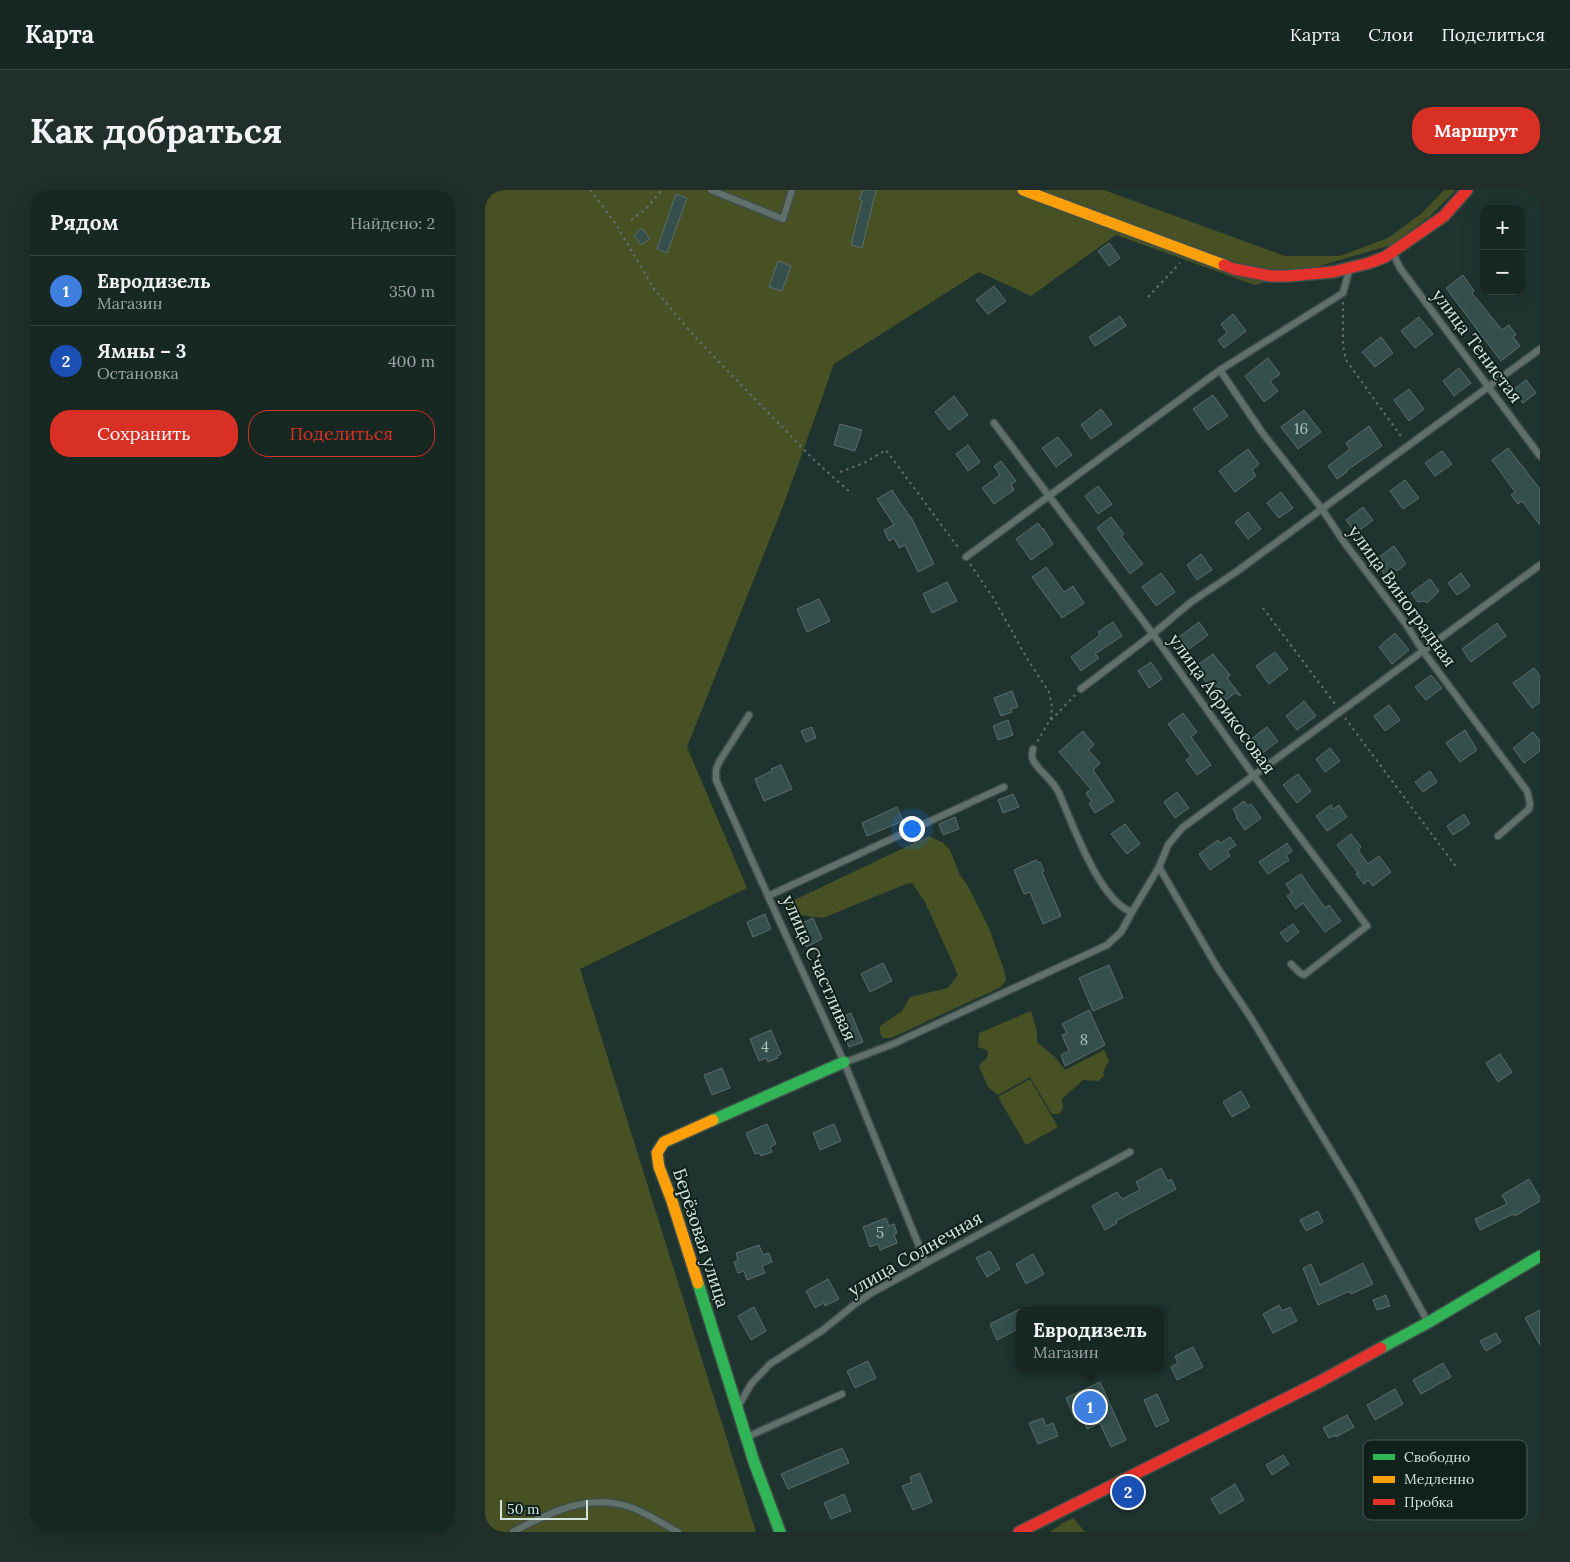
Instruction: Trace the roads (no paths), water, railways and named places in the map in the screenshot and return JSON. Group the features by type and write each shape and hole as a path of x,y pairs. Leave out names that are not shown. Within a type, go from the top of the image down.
{"street":[{"path":"1023,190 1234,269 1271,276 1318,275 1369,263 1393,252 1444,216 1467,190"},
{"name":"Берёзовая улица","path":"780,1532 746,1437 673,1201 659,1167 657,1153 664,1142 844,1062"},
{"path":"1019,1532 1035,1528 1292,1396 1429,1322 1540,1256"}],"lane":[{"path":"711,190 783,219 791,190"},
{"name":"улица Тенистая","path":"1393,252 1400,268 1540,456"},
{"path":"966,557 1219,370 1343,293 1350,267"},
{"path":"1081,689 1153,634 1191,602 1322,509 1540,349"},
{"name":"улица Виноградная","path":"1219,370 1261,431 1322,509 1529,796 1530,807 1528,811 1498,836"},
{"name":"улица Абрикосовая","path":"994,423 1153,634 1254,776 1367,926 1304,974 1291,964"},
{"path":"844,1062 893,1044 1107,945 1121,932 1159,867 1169,845 1183,828 1540,564"},
{"path":"749,716 719,762 716,770 716,780 768,896"},
{"path":"1033,749 1033,761 1054,783 1085,852 1103,885 1118,905 1131,912"},
{"name":"улица Счастливая","path":"926,1263 844,1062 768,896 1004,787"},
{"path":"1159,867 1202,942 1251,1018 1351,1184 1429,1322"},
{"name":"улица Солнечная","path":"737,1408 751,1384 770,1364 823,1330 867,1296 1130,1152"},
{"path":"746,1437 841,1394"},
{"path":"513,1532 557,1511 585,1503 597,1502 609,1502 631,1508 678,1532"}],"place":[{"name":"Евродизель","path":"1090,1407"},
{"name":"Ямны – 3","path":"1128,1492"}]}
